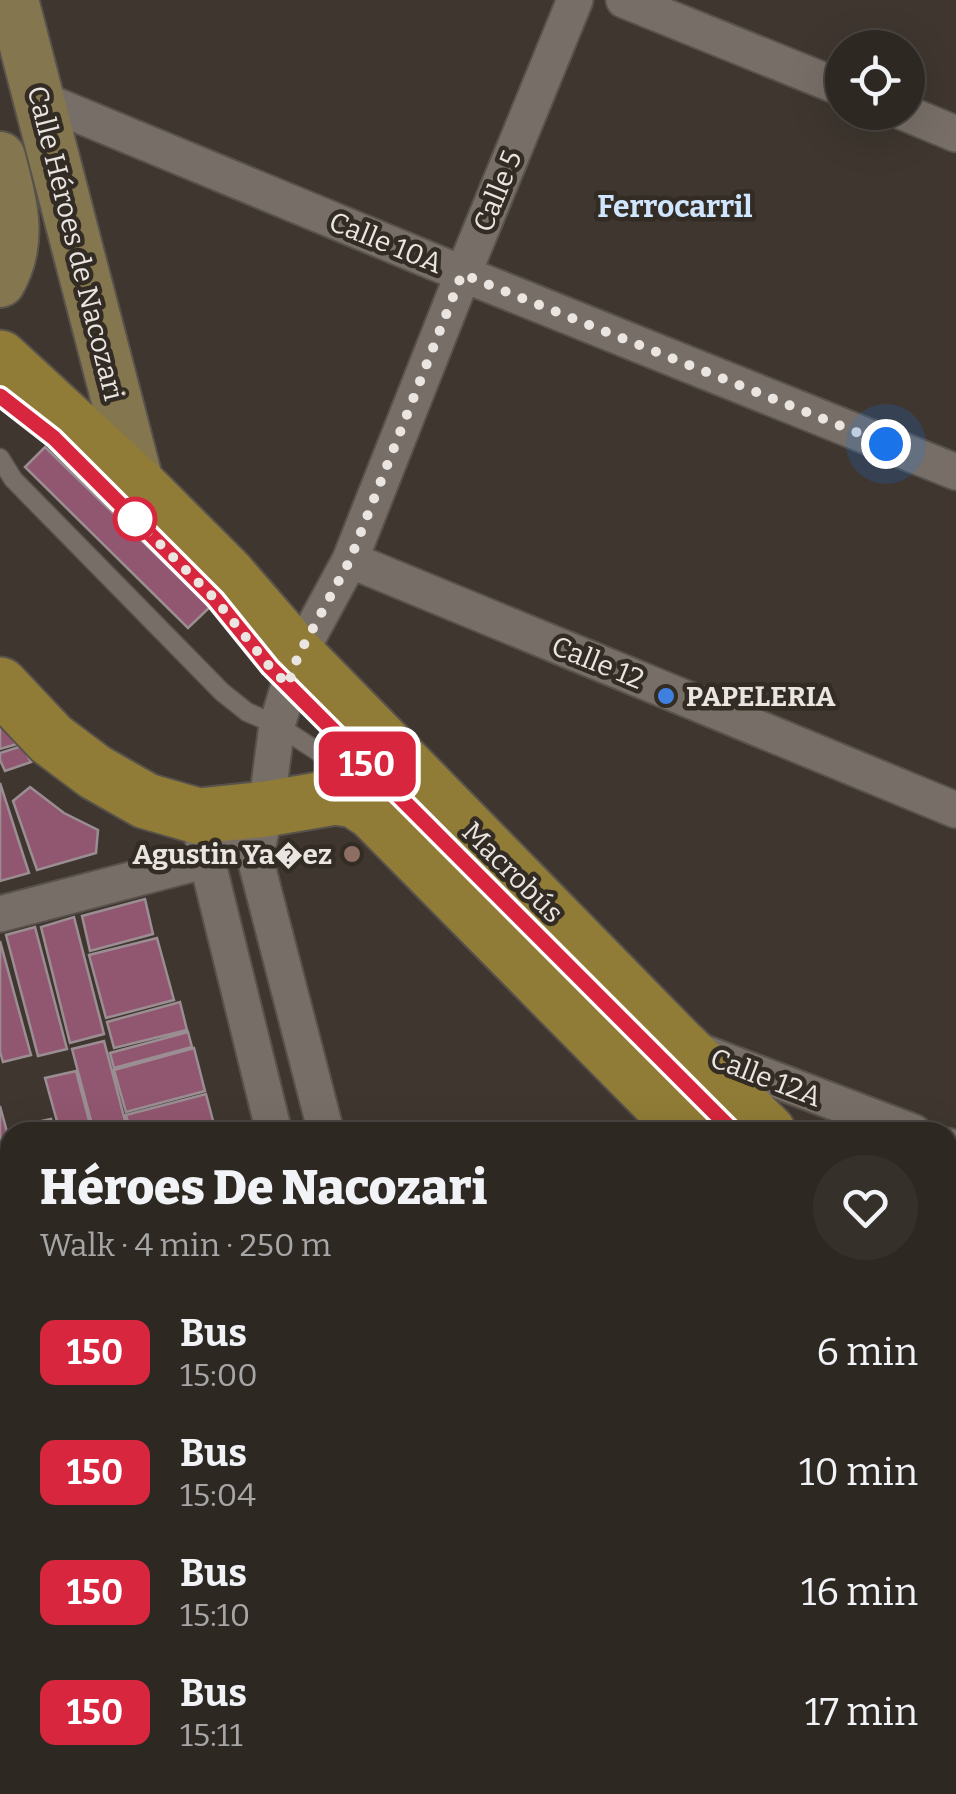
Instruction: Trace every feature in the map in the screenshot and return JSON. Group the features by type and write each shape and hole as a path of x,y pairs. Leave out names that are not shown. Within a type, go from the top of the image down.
{"main road":[{"name":"Calle Héroes de Nacozari","path":"13,0 139,486"},
{"name":"Calle Héroes de Nacozari","path":"0,157 16,231 0,282"},
{"path":"0,358 139,486 227,574 296,680 758,1122"},
{"path":"0,685 50,738 95,772 202,838 266,809 336,797 355,800 373,812 691,1122"}],"street":[{"name":"Calle 5","path":"266,809 277,725 350,560 575,0"},
{"path":"624,0 825,81"},
{"name":"Calle 10A","path":"40,99 956,472"},
{"path":"925,121 956,134"},
{"name":"Calle 12","path":"350,560 956,810"},
{"path":"266,809 255,858 323,1122"},
{"path":"0,914 202,838 272,1122"},
{"name":"Calle 12A","path":"676,1042 887,1122"}],"lane":[{"name":"Macrobús","path":"0,458 13,479 222,692 247,712 277,725 348,770 404,820 691,1122"},
{"path":"235,622 270,667 296,680"},
{"path":"357,754 384,782"}],"building":[{"path":"45,447 210,607 188,628 25,467"},
{"path":"0,724 17,744 0,749"},
{"path":"22,746 31,762 5,771 0,753"},
{"path":"0,783 29,873 0,881"},
{"path":"30,787 64,813 98,830 96,853 37,870 13,801"},
{"path":"145,899 153,934 90,951 82,916"},
{"path":"74,917 104,1034 70,1043 41,927"},
{"path":"35,927 67,1049 38,1056 6,935"},
{"path":"157,938 174,1000 106,1018 89,955"},
{"path":"0,941 31,1055 3,1062 0,1052"},
{"path":"180,1002 187,1030 114,1048 107,1022"},
{"path":"188,1032 192,1047 114,1068 110,1053"},
{"path":"104,1041 125,1122 91,1122 72,1049"},
{"path":"194,1048 205,1091 126,1112 114,1070"},
{"path":"76,1071 89,1122 57,1122 45,1078"},
{"path":"206,1094 213,1122 128,1122 126,1115"}],"bus line":[{"name":"150","path":"0,396 54,438 215,599 270,667 724,1122"}],"place":[{"name":"PAPELERIA","path":"666,696"},
{"name":"Agustin Ya�ez","path":"352,854"}],"district":[{"name":"Ferrocarril","path":"675,207"}],"route":[{"path":"135,519 215,599 288,685 298,656 350,560 462,274 886,444"}]}
